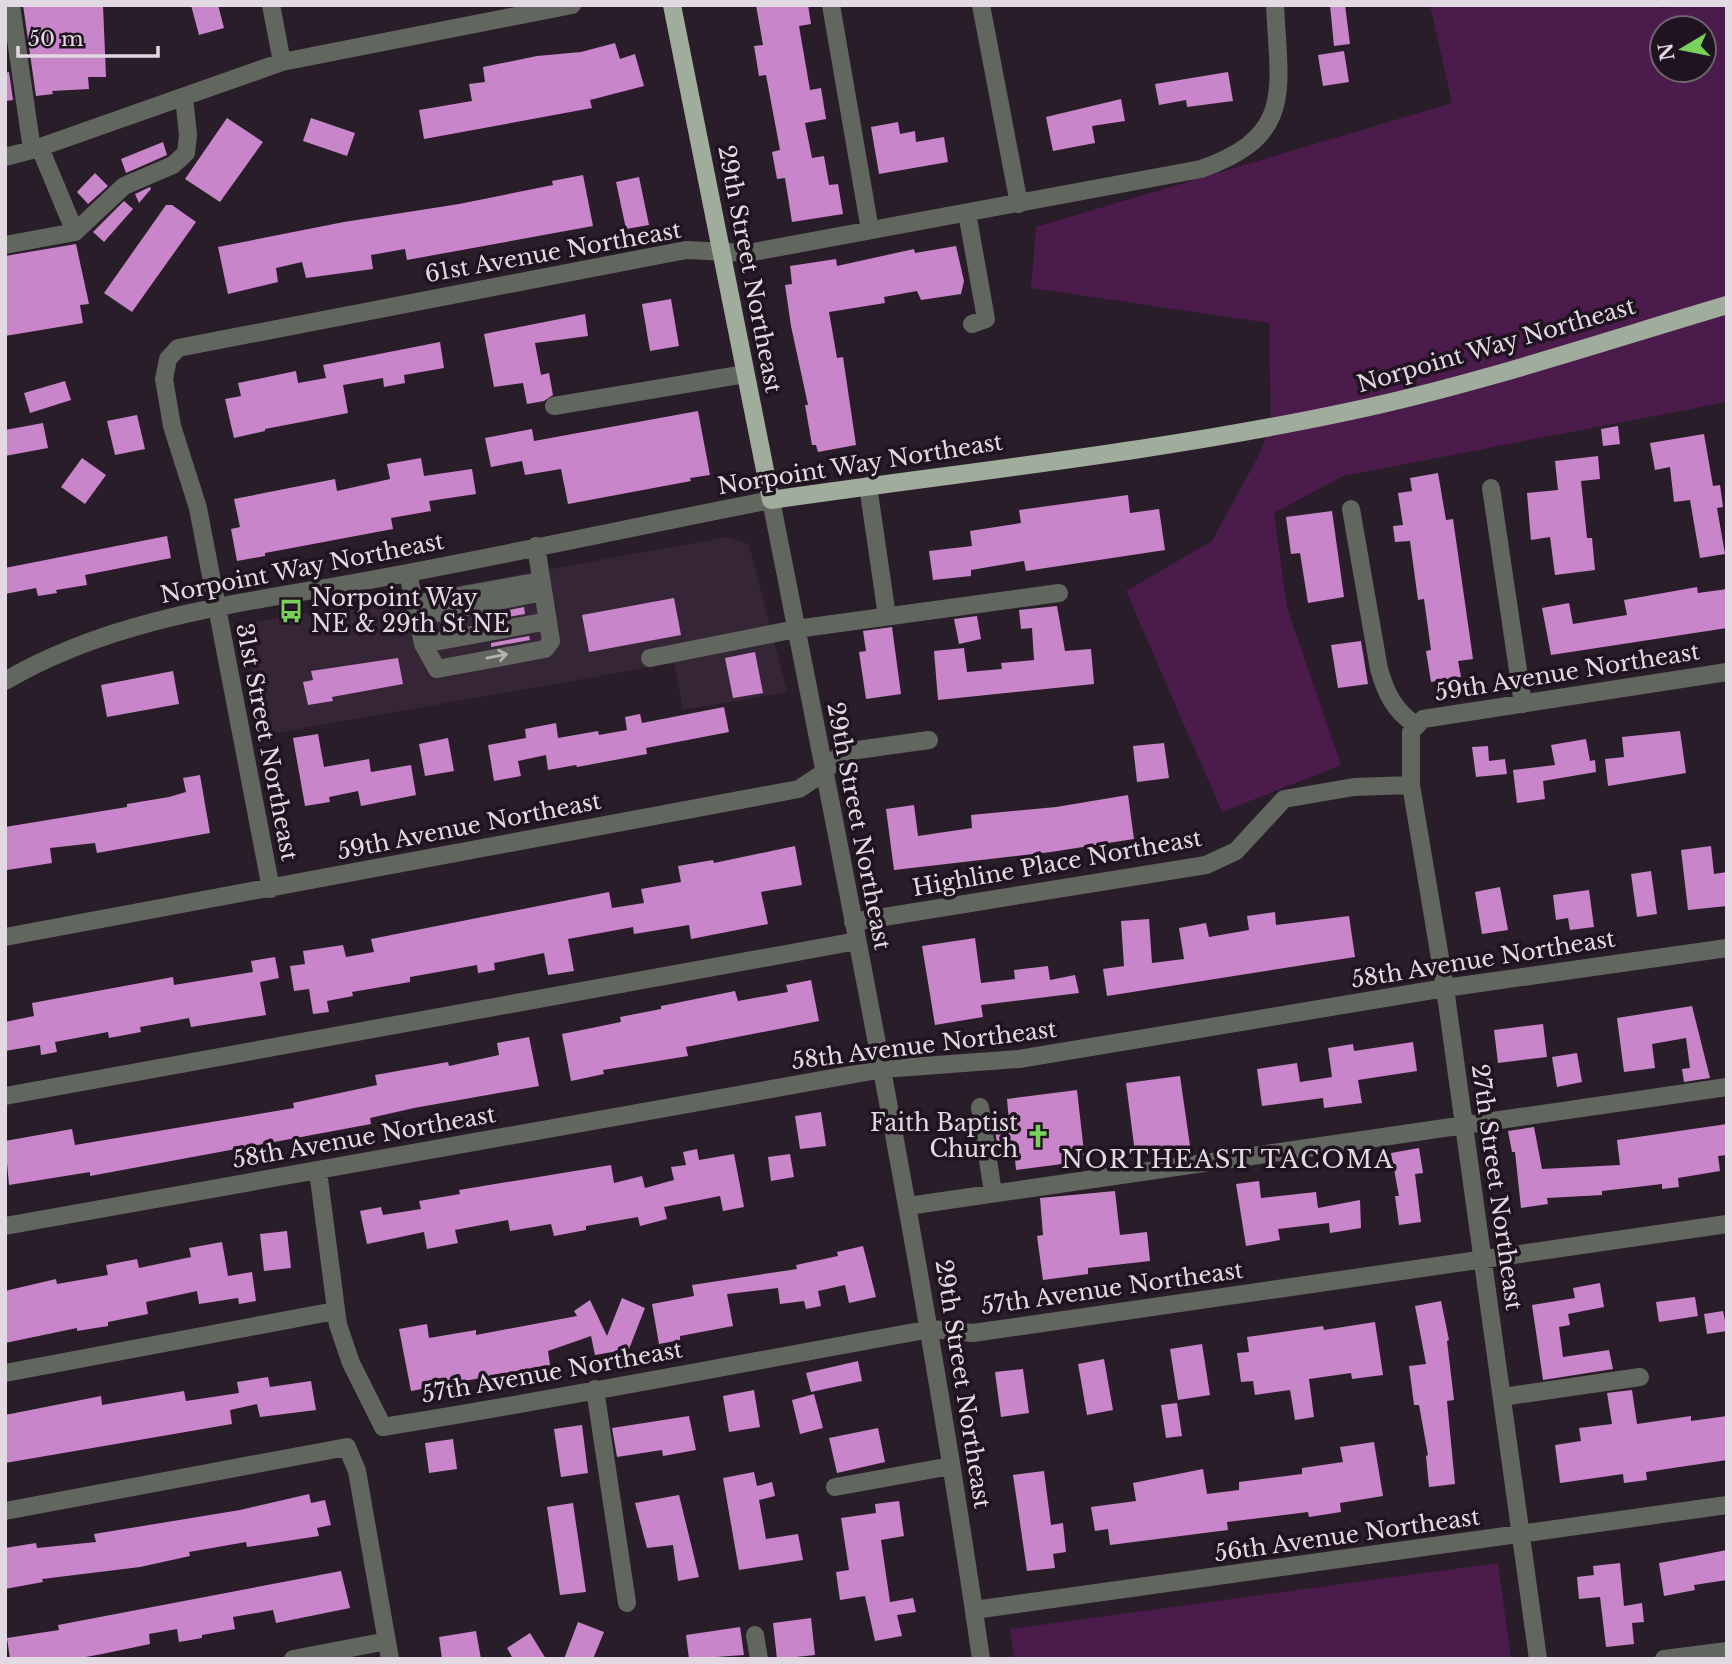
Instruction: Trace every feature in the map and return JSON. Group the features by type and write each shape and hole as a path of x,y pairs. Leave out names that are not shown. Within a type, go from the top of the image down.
{"main road":[{"name":"29th Street Northeast","path":"672,5 771,500"},
{"name":"Norpoint Way Northeast","path":"771,500 1195,439 1350,411 1445,389 1727,305"}],"street":[{"path":"11,5 36,149 75,232"},
{"path":"271,5 282,62"},
{"path":"5,157 36,149 282,62 572,5"},
{"path":"831,5 870,230"},
{"path":"981,5 1018,204"},
{"name":"61st Avenue Northeast","path":"168,359 178,348 189,344 686,250 748,253 1200,169 1241,153 1268,124 1279,84 1275,5"},
{"path":"5,245 75,232 124,186 173,165 186,153 188,135 184,97"},
{"path":"967,213 986,319 972,324"},
{"name":"31st Street Northeast","path":"168,359 164,379 172,426 198,508 271,888"},
{"path":"554,406 745,373"},
{"path":"868,486 887,616"},
{"path":"1491,488 1523,704"},
{"name":"Norpoint Way Northeast","path":"5,681 43,659 109,632 771,500"},
{"name":"29th Street Northeast","path":"771,500 883,1069 931,1329 981,1659"},
{"path":"1351,509 1379,669 1385,689 1399,714 1416,724"},
{"path":"408,573 423,644 437,669 545,649 551,641 536,546"},
{"path":"415,610 542,587"},
{"path":"650,658 796,629 1059,593"},
{"path":"423,644 548,621"},
{"name":"59th Avenue Northeast","path":"1416,724 1423,719 1727,672"},
{"name":"27th Street Northeast","path":"1416,724 1409,742 1412,785 1445,988 1538,1659"},
{"name":"59th Avenue Northeast","path":"5,937 799,789 823,773 843,752 929,740"},
{"name":"Highline Place Northeast","path":"853,922 1206,865 1236,851 1284,799 1354,787 1412,785"},
{"path":"5,1096 857,941"},
{"name":"58th Avenue Northeast","path":"5,1226 883,1069 1019,1059 1445,988 1727,948"},
{"path":"908,1206 1727,1087"},
{"path":"980,1107 993,1193"},
{"path":"5,1373 335,1311 318,1171"},
{"name":"57th Avenue Northeast","path":"335,1311 351,1363 383,1427 528,1404 595,1388 931,1329 973,1333 1727,1224"},
{"path":"1502,1397 1640,1377"},
{"path":"595,1388 627,1602"},
{"path":"5,1511 347,1447 357,1471 389,1650 293,1659"},
{"path":"835,1487 951,1466"},
{"name":"56th Avenue Northeast","path":"974,1610 1521,1536 1727,1505"},
{"path":"755,1635 759,1659"},
{"path":"1664,1659 1727,1651"}],"shaded area":[{"path":"1430,5 1658,5 1660,9 1676,5 1727,5 1727,402 1343,476 1274,513 1287,608 1341,765 1222,812 1126,591 1212,541 1260,453 1271,426 1269,323 1031,288 1036,227 1452,103"},
{"path":"728,537 749,544 787,692 683,710 674,663 264,735 244,624"},
{"path":"1498,1563 1511,1659 1014,1659 1010,1629"}],"building":[{"path":"23,5 103,5 106,77 88,77 89,89 52,91 53,94 36,96"},
{"path":"191,5 218,5 224,28 199,35"},
{"path":"756,5 808,5 811,24 799,26 810,90 821,88 826,119 805,123 812,158 824,156 829,185 838,184 843,214 792,222 785,178 777,179 772,152 780,150 766,75 759,76 754,46 763,45"},
{"path":"1330,5 1345,5 1350,44 1334,46"},
{"path":"615,43 620,59 635,54 644,86 590,100 592,108 424,139 419,110 472,101 469,84 485,82 483,67 537,56 581,52"},
{"path":"1344,51 1349,82 1323,86 1318,55"},
{"path":"9,72 13,100 5,101 5,73"},
{"path":"1228,72 1233,101 1187,107 1186,100 1159,105 1155,84"},
{"path":"1121,99 1125,121 1092,126 1095,143 1053,151 1046,117"},
{"path":"227,118 263,142 220,202 185,179"},
{"path":"311,118 355,133 347,156 303,141"},
{"path":"898,122 900,134 915,131 916,142 944,137 948,162 879,174 871,127"},
{"path":"163,142 167,155 126,173 121,159"},
{"path":"95,173 108,186 88,204 77,192"},
{"path":"583,175 593,226 407,260 405,249 371,255 373,269 306,278 302,262 276,268 278,282 228,294 218,247 344,222 459,204 553,185 552,181"},
{"path":"639,177 649,225 626,229 616,182"},
{"path":"150,187 151,189 139,203 135,194"},
{"path":"124,201 133,209 104,242 93,232"},
{"path":"166,205 172,205 196,222 132,312 104,293"},
{"path":"76,244 89,304 80,305 83,323 5,336 5,256"},
{"path":"956,246 964,281 961,294 921,300 917,291 884,297 885,303 829,312 837,358 843,357 856,445 818,452 816,445 812,445 805,405 808,405 791,326 785,285 792,284 790,266 836,259 837,266 914,249 915,253"},
{"path":"671,299 679,346 650,351 642,304"},
{"path":"585,314 588,336 535,343 541,375 549,373 553,395 544,401 527,404 523,383 494,387 484,334"},
{"path":"440,342 444,368 404,375 405,383 384,387 383,378 343,385 348,413 265,429 234,438 225,399 241,396 238,383 296,371 298,383 326,378 323,365"},
{"path":"65,381 71,400 30,413 24,393"},
{"path":"698,411 710,475 568,504 561,469 525,475 522,461 491,467 485,438 532,429 534,441"},
{"path":"137,415 145,449 115,455 107,421"},
{"path":"43,423 48,448 5,456 5,430"},
{"path":"1618,426 1620,444 1603,446 1601,429"},
{"path":"1704,434 1713,486 1720,485 1723,507 1717,508 1725,554 1700,558 1690,500 1674,502 1670,467 1655,470 1650,443"},
{"path":"1598,456 1600,479 1581,481 1587,538 1592,538 1595,570 1555,575 1550,537 1531,540 1527,493 1558,490 1555,461"},
{"path":"82,458 106,475 85,504 61,487"},
{"path":"421,458 424,476 472,469 476,494 429,501 431,511 391,518 393,529 265,553 265,556 237,561 231,529 240,527 234,499 335,479 337,491 390,479 387,464"},
{"path":"1438,473 1446,520 1453,519 1473,659 1458,661 1461,677 1431,682 1426,651 1431,650 1424,599 1418,600 1410,541 1395,542 1393,526 1403,525 1398,493 1412,491 1410,478"},
{"path":"1128,495 1130,513 1159,509 1165,550 1026,571 1024,561 971,570 971,576 933,580 929,551 972,546 970,531 1021,523 1019,510"},
{"path":"1332,511 1344,597 1308,603 1300,553 1291,554 1286,517"},
{"path":"167,536 171,558 85,575 87,585 56,590 57,593 38,596 36,588 5,594 5,568"},
{"path":"1697,587 1698,593 1727,589 1727,628 1551,655 1542,608 1569,603 1573,624 1627,615 1624,600"},
{"path":"674,598 681,635 589,652 582,615"},
{"path":"1057,606 1065,651 1091,649 1094,684 938,700 934,651 964,648 967,672 1002,669 1001,663 1034,660 1032,628 1021,629 1019,610"},
{"path":"524,607 525,614 486,621 485,615"},
{"path":"977,616 981,639 959,644 954,619"},
{"path":"892,627 901,694 866,699 859,652 866,651 863,631"},
{"path":"529,636 530,640 491,647 491,643"},
{"path":"1361,641 1368,684 1338,688 1331,645"},
{"path":"755,652 763,693 733,698 725,658"},
{"path":"398,658 403,684 332,697 333,701 308,705 303,682 313,680 311,671"},
{"path":"173,671 179,704 107,717 101,685"},
{"path":"724,707 729,732 646,748 647,754 577,767 548,770 546,755 518,761 521,776 494,781 488,745 526,738 525,729 556,723 558,738 598,731 599,735 627,730 625,717 640,714 642,723"},
{"path":"1680,731 1686,773 1608,786 1605,759 1624,757 1622,737"},
{"path":"318,734 324,767 369,759 371,772 411,765 416,795 361,806 358,791 329,797 330,802 305,806 293,738"},
{"path":"448,738 454,771 425,776 419,744"},
{"path":"1586,739 1590,761 1595,760 1596,772 1543,781 1545,799 1517,803 1513,770 1555,765 1551,745"},
{"path":"1164,743 1169,778 1137,782 1133,746"},
{"path":"1488,746 1489,761 1505,759 1507,774 1476,777 1472,747"},
{"path":"200,775 210,833 97,853 95,843 50,848 52,863 7,870 5,827 127,807 127,804 169,797 186,792 183,778"},
{"path":"1128,795 1134,839 1051,852 894,870 886,809 914,805 918,836 972,828 971,815 1056,807"},
{"path":"795,846 802,885 761,892 768,924 691,939 689,925 634,934 633,927 568,939 574,971 548,975 544,953 494,963 495,970 478,973 477,965 410,977 410,982 352,992 353,996 327,1001 329,1012 313,1014 309,989 294,991 290,966 305,964 303,951 343,945 346,957 374,952 371,939 609,892 612,908 644,903 641,889 681,882 678,866 713,860 714,863"},
{"path":"1711,846 1714,874 1727,872 1727,906 1688,910 1681,850"},
{"path":"1651,871 1657,914 1637,917 1631,874"},
{"path":"1500,887 1508,930 1482,934 1475,892"},
{"path":"1589,890 1594,927 1570,930 1568,918 1556,920 1553,895"},
{"path":"1275,912 1276,925 1349,916 1355,957 1107,996 1103,969 1124,966 1121,921 1149,919 1152,963 1184,959 1179,928 1206,923 1209,937 1249,930 1247,916"},
{"path":"975,938 981,983 1015,979 1014,970 1048,966 1050,980 1075,975 1079,993 981,1005 983,1017 935,1025 922,946"},
{"path":"275,957 279,978 260,982 266,1015 191,1027 189,1018 140,1027 141,1032 109,1038 108,1032 55,1042 57,1052 41,1055 40,1045 5,1051 5,1022 34,1016 32,1003 173,977 174,985 253,972 251,961"},
{"path":"811,980 819,1021 686,1047 688,1056 603,1070 604,1074 571,1081 562,1034 621,1022 620,1017 661,1009 661,1006 735,991 738,1001 788,992 786,985"},
{"path":"1692,1006 1710,1078 1684,1082 1682,1069 1690,1068 1686,1038 1652,1044 1655,1068 1624,1072 1617,1018"},
{"path":"1543,1024 1547,1057 1498,1063 1494,1030"},
{"path":"529,1037 539,1086 414,1108 370,1118 371,1124 90,1176 90,1172 9,1185 5,1141 72,1129 75,1145 294,1108 293,1103 377,1085 375,1075 448,1062 449,1066 499,1055 497,1043"},
{"path":"1413,1042 1417,1071 1358,1080 1362,1103 1324,1108 1323,1098 1262,1106 1257,1069 1297,1063 1300,1082 1332,1077 1328,1048 1353,1044 1354,1051"},
{"path":"1577,1053 1582,1082 1557,1087 1552,1057"},
{"path":"1180,1076 1190,1146 1135,1153 1126,1083"},
{"name":"Faith Baptist Church","path":"1077,1090 1085,1161 1016,1170 1014,1149 998,1150 994,1123 1009,1121 1007,1099"},
{"path":"821,1112 826,1146 800,1149 795,1116"},
{"path":"1727,1124 1727,1155 1718,1156 1720,1171 1678,1178 1679,1187 1662,1189 1662,1184 1602,1191 1602,1195 1547,1198 1548,1204 1521,1208 1515,1152 1512,1152 1508,1131 1534,1127 1542,1169 1620,1165 1617,1140"},
{"path":"1419,1148 1423,1173 1415,1174 1421,1222 1399,1225 1395,1196 1399,1196 1391,1153"},
{"path":"697,1149 699,1160 734,1154 744,1207 723,1211 720,1196 664,1207 667,1219 640,1226 638,1217 586,1226 586,1230 554,1236 551,1224 510,1231 508,1220 455,1230 458,1243 427,1249 424,1232 367,1244 360,1211 381,1207 383,1215 421,1209 419,1201 460,1194 459,1190 611,1165 614,1183 642,1176 645,1188 674,1180 671,1167 686,1165 683,1152"},
{"path":"790,1154 794,1177 771,1181 768,1157"},
{"path":"1259,1181 1261,1198 1316,1192 1318,1208 1360,1200 1361,1228 1330,1233 1329,1223 1278,1229 1280,1240 1246,1246 1236,1184"},
{"path":"1115,1191 1120,1235 1147,1232 1150,1261 1088,1268 1088,1274 1043,1280 1037,1236 1043,1235 1040,1198"},
{"path":"287,1231 291,1268 264,1271 260,1234"},
{"path":"222,1242 228,1276 252,1272 256,1301 239,1304 238,1298 199,1304 197,1291 146,1302 148,1314 108,1322 108,1326 77,1331 77,1328 5,1343 5,1291 56,1279 57,1284 108,1275 106,1265 137,1259 139,1268 191,1257 189,1248"},
{"path":"863,1246 876,1297 849,1303 845,1285 818,1291 821,1306 806,1309 804,1301 780,1304 778,1288 727,1294 733,1326 680,1336 680,1340 659,1344 652,1304 694,1296 692,1285 797,1269 796,1265 838,1256 837,1252"},
{"path":"1600,1283 1604,1307 1568,1314 1570,1325 1559,1327 1563,1357 1609,1350 1613,1369 1543,1380 1532,1305 1575,1298 1573,1288"},
{"path":"1695,1297 1698,1316 1659,1322 1656,1302"},
{"path":"622,1298 645,1308 629,1349 595,1355 591,1336 548,1351 550,1365 411,1391 399,1329 427,1324 429,1338 476,1330 476,1335 577,1316 574,1311 590,1300 607,1336"},
{"path":"1441,1301 1449,1340 1454,1400 1447,1401 1455,1484 1429,1487 1428,1455 1419,1405 1414,1405 1409,1366 1426,1364 1415,1306"},
{"path":"1723,1311 1727,1331 1707,1334 1704,1314"},
{"path":"1375,1322 1383,1375 1352,1379 1351,1373 1309,1379 1314,1417 1295,1420 1290,1390 1255,1395 1253,1381 1241,1382 1237,1353 1249,1352 1247,1337"},
{"path":"1202,1344 1210,1395 1178,1400 1170,1349"},
{"path":"1104,1359 1113,1410 1087,1415 1078,1364"},
{"path":"858,1361 862,1381 811,1392 806,1373"},
{"path":"1023,1369 1029,1413 1001,1417 995,1372"},
{"path":"268,1377 270,1387 311,1381 316,1410 260,1417 257,1404 230,1410 232,1424 5,1463 5,1415 101,1396 102,1405 184,1391 186,1401 239,1393 237,1382"},
{"path":"754,1390 760,1427 729,1432 723,1396"},
{"path":"1632,1390 1637,1424 1691,1416 1691,1421 1727,1416 1727,1460 1646,1472 1647,1480 1624,1483 1623,1474 1560,1483 1555,1445 1581,1441 1579,1428 1612,1424 1607,1393"},
{"path":"814,1394 823,1428 800,1434 792,1400"},
{"path":"1177,1403 1182,1436 1166,1438 1161,1405"},
{"path":"689,1416 696,1450 663,1456 662,1450 617,1457 612,1428"},
{"path":"582,1425 588,1473 561,1477 554,1429"},
{"path":"878,1428 885,1462 837,1473 829,1438"},
{"path":"453,1439 457,1469 429,1473 425,1443"},
{"path":"1374,1442 1383,1496 1340,1503 1341,1512 1309,1517 1308,1512 1227,1522 1228,1530 1110,1545 1108,1529 1095,1531 1091,1507 1136,1501 1133,1483 1203,1469 1207,1494 1239,1490 1239,1482 1302,1474 1302,1468 1343,1462 1340,1447"},
{"path":"1044,1471 1051,1525 1063,1523 1066,1552 1053,1554 1055,1568 1027,1571 1013,1475"},
{"path":"754,1472 757,1486 772,1482 775,1496 759,1500 766,1539 798,1534 803,1560 739,1570 723,1478"},
{"path":"309,1494 311,1503 325,1500 331,1525 317,1528 319,1536 247,1547 246,1542 189,1552 190,1556 140,1567 42,1579 43,1582 5,1589 5,1548 36,1543 37,1548 96,1542 94,1534 240,1510"},
{"path":"679,1495 699,1577 678,1581 673,1545 647,1548 635,1503"},
{"path":"899,1501 904,1536 881,1540 890,1602 913,1598 916,1612 897,1615 902,1636 875,1641 865,1596 840,1600 836,1572 849,1570 841,1518 876,1513 875,1504"},
{"path":"573,1503 586,1592 560,1595 547,1507"},
{"path":"1727,1550 1727,1580 1694,1585 1695,1590 1664,1596 1659,1563"},
{"path":"1620,1563 1624,1606 1642,1603 1644,1622 1632,1623 1634,1644 1606,1647 1600,1597 1579,1599 1577,1577 1594,1575 1593,1566"},
{"path":"341,1571 350,1608 276,1623 273,1610 233,1617 235,1629 202,1635 202,1638 179,1642 177,1629 149,1634 150,1644 75,1659 10,1659 7,1638 59,1630 58,1625"},
{"path":"811,1618 815,1655 777,1659 773,1623"},
{"path":"578,1622 604,1632 593,1659 564,1659"},
{"path":"740,1627 744,1655 689,1659 686,1635"},
{"path":"476,1631 481,1659 442,1659 439,1637"},
{"path":"530,1633 546,1659 513,1659 507,1648"}],"place":[{"name":"Norpoint Way NE & 29th St NE","path":"291,611"},
{"name":"Faith Baptist Church","path":"1038,1136"}],"district":[{"name":"NORTHEAST TACOMA","path":"1228,1159"}]}
